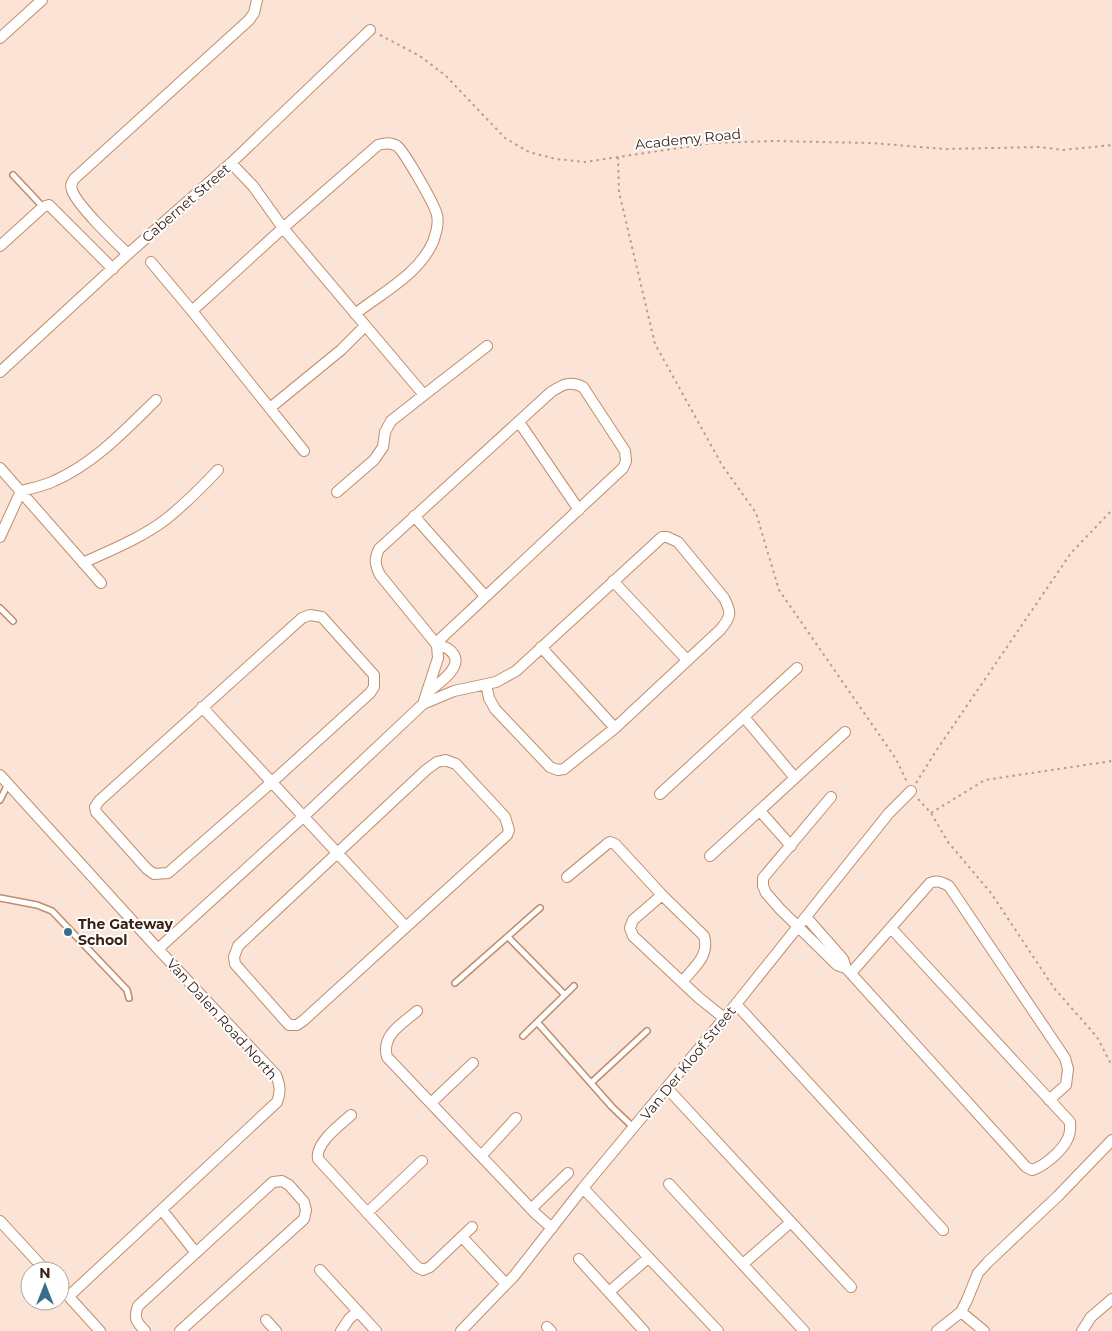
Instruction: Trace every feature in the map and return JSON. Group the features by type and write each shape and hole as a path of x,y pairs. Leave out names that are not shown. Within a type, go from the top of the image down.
{"street":[{"path":"0,38 42,0"},
{"path":"128,254 91,215 72,191 74,178 249,20 254,13 257,0"},
{"name":"Cabernet Street","path":"0,372 128,254 231,163 370,30"},
{"path":"192,310 378,145 388,143 399,148 434,204 438,222 436,233 427,254 410,274 355,314"},
{"path":"231,163 253,186 283,228 424,394"},
{"path":"0,246 43,207 51,205 113,269"},
{"path":"151,262 192,310 304,451"},
{"path":"270,408 341,350 365,326"},
{"path":"337,492 374,460 383,447 385,432 391,421 487,346"},
{"path":"158,949 304,817 424,699 452,670 456,664 456,659 452,651 437,644 380,575 376,567 376,556 379,549 551,392 566,384 576,383 583,387 625,451 626,461 623,468 485,596 437,644 438,658 424,699"},
{"path":"0,537 21,491 53,482 78,469 108,447 156,400"},
{"path":"519,422 578,510"},
{"path":"0,468 100,583"},
{"path":"84,563 126,544 164,521 218,470"},
{"path":"414,516 485,596"},
{"path":"424,699 462,688 486,684 504,678 516,671 662,537 678,542 724,598 730,614 728,621 720,630 615,728 564,769 558,770 550,767 495,709 489,698 486,684"},
{"path":"613,581 687,660"},
{"path":"310,615 322,617 374,675 374,687 370,693 272,782 168,873 154,874 147,869 96,812 95,806 302,618 310,615"},
{"path":"541,647 615,728"},
{"path":"660,794 797,668"},
{"path":"202,708 338,852 406,928"},
{"path":"744,717 795,778"},
{"path":"710,856 845,732"},
{"path":"445,760 450,760 456,764 505,817 509,830 507,835 304,1020 296,1025 289,1024 235,964 235,952 238,946 338,852 426,770 437,762 445,760"},
{"name":"Van Dalen Road North","path":"0,775 158,949 276,1075 280,1088 277,1102 70,1295"},
{"name":"Van Der Kloof Street","path":"462,1331 506,1284 736,1004 889,813 911,791"},
{"path":"818,939 799,926 766,893 763,886 763,878 831,797"},
{"path":"760,811 791,846"},
{"path":"567,877 606,844 610,842 615,844 704,936 707,945 704,955 682,982"},
{"path":"848,971 891,928 930,884 940,881 949,886 1065,1058 1068,1068 1066,1085 1049,1100"},
{"path":"662,894 633,920 630,928 633,936 724,1018"},
{"path":"806,917 818,939 837,965 848,971 1026,1167 1032,1170 1040,1168 1062,1147 1068,1138 1070,1122 891,928"},
{"path":"736,1004 943,1230"},
{"path":"417,1011 387,1038 385,1049 387,1057 482,1155 531,1209 552,1228"},
{"path":"431,1103 473,1063"},
{"path":"666,1088 851,1287"},
{"path":"351,1115 321,1144 317,1156 318,1159 417,1267 423,1270 430,1267 472,1227"},
{"path":"482,1155 516,1118"},
{"path":"936,1331 961,1312 968,1300 978,1273 1058,1196 1112,1140"},
{"path":"367,1213 422,1161"},
{"path":"531,1209 568,1173"},
{"path":"145,1331 137,1322 135,1314 138,1306 273,1182 282,1181 289,1184 304,1202 306,1210 304,1219 180,1331"},
{"path":"669,1184 804,1331"},
{"path":"583,1188 718,1331"},
{"path":"162,1210 196,1253"},
{"path":"0,1221 37,1261"},
{"path":"743,1264 791,1222"},
{"path":"462,1237 506,1284"},
{"path":"609,1292 648,1258"},
{"path":"579,1259 644,1331"},
{"path":"320,1270 376,1331"},
{"path":"70,1297 100,1331"},
{"path":"1082,1331 1092,1317 1112,1299"},
{"path":"341,1331 349,1319 358,1311"},
{"path":"961,1312 984,1331"},
{"path":"266,1320 276,1331"}],"lane":[{"path":"12,175 43,207"},
{"path":"0,608 13,622"},
{"path":"0,800 8,784"},
{"path":"0,898 37,905 52,911 127,990 129,998"},
{"path":"454,983 540,908"},
{"path":"508,936 565,995"},
{"path":"523,1036 574,986"},
{"path":"537,1022 634,1128"},
{"path":"591,1083 647,1031"}],"path":[{"name":"Academy Road","path":"370,30 420,56 446,76 505,138 529,152 556,159 585,162 712,143 774,141 871,143 945,149 1040,147 1063,150 1112,145"},
{"path":"618,157 619,192 655,344 722,465 756,513 779,590 896,759 911,791 931,813 948,842 991,893 1054,988 1097,1037 1112,1066"},
{"path":"911,791 936,751 1072,553 1112,510"},
{"path":"931,813 986,780 1112,761"}],"place":[{"name":"The Gateway School","path":"68,932"}]}
